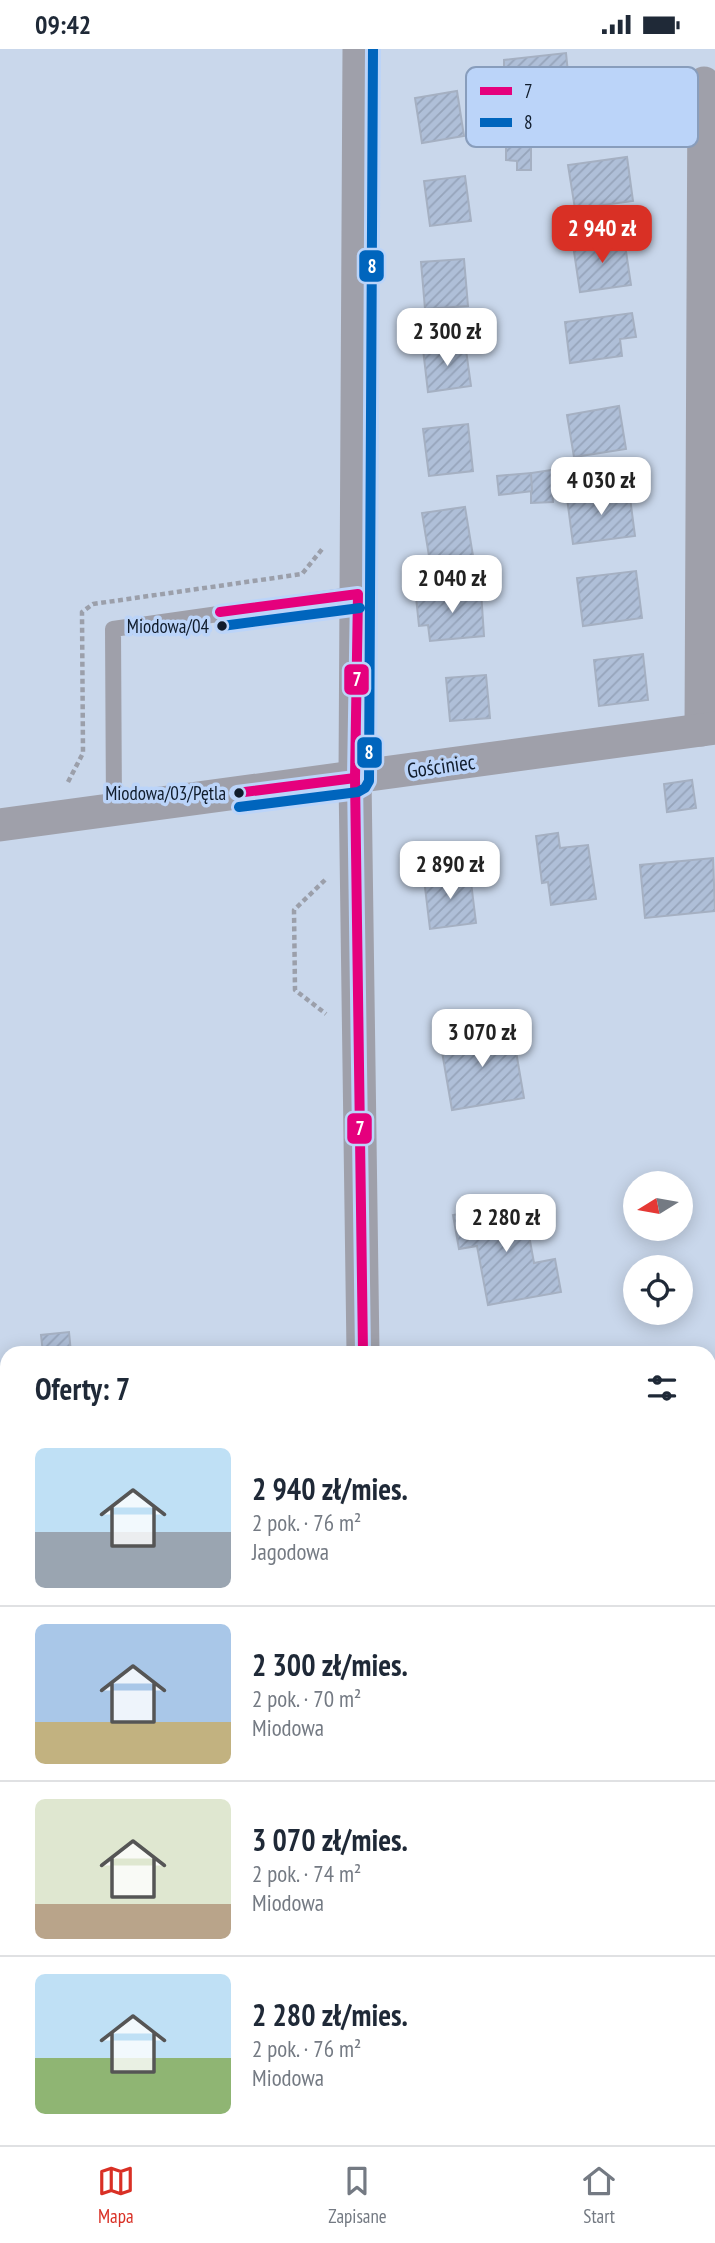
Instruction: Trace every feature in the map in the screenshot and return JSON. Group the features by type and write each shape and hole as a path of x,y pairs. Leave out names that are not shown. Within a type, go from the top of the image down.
{"street":[{"path":"359,49 355,778 363,1346"},
{"path":"704,83 708,729"},
{"name":"Gościniec","path":"0,825 708,729"}],"lane":[{"path":"114,810 113,629 358,594"}],"path":[{"path":"60,817 58,801 83,753 82,612 93,604 302,574 329,540"}],"building":[{"path":"566,53 567,67 504,67 504,60"},
{"path":"457,91 464,136 422,143 415,98"},
{"path":"506,147 531,147 531,170 517,170 517,161 506,160"},
{"path":"627,157 633,201 575,209 568,165"},
{"path":"465,176 471,221 430,226 424,181"},
{"path":"624,238 631,285 580,292 573,245"},
{"path":"464,259 468,306 425,309 421,262"},
{"path":"632,313 636,337 620,339 622,356 570,363 565,322"},
{"path":"465,343 471,386 428,392 423,349"},
{"path":"619,406 626,449 574,457 567,415"},
{"path":"468,424 473,471 429,476 423,429"},
{"path":"565,468 568,487 552,489 553,502 531,503 531,473"},
{"path":"531,473 532,491 499,495 497,476"},
{"path":"629,490 635,536 573,544 567,498"},
{"path":"465,507 473,556 430,562 422,513"},
{"path":"636,571 642,618 583,626 577,578"},
{"path":"481,591 484,636 430,641 428,625 419,626 416,597"},
{"path":"643,654 648,700 599,706 594,660"},
{"path":"486,675 490,718 450,721 446,678"},
{"path":"692,780 696,808 667,812 664,784"},
{"path":"558,833 560,848 588,845 596,899 551,905 548,882 542,883 536,836"},
{"path":"713,858 715,911 645,918 640,865"},
{"path":"470,874 476,923 430,929 424,879"},
{"path":"512,1028 524,1098 452,1110 440,1040"},
{"path":"523,1202 534,1263 555,1259 561,1292 488,1305 477,1246 459,1249 453,1215"},
{"path":"69,1332 70,1346 42,1346 41,1335"}],"transit line":[{"name":"8","path":"239,807 358,792 365,788 369,781 373,49"},
{"name":"7","path":"220,612 358,594 355,778 363,1346"},
{"name":"8","path":"222,626 360,608"},
{"name":"7","path":"237,793 355,778"}],"place":[{"name":"Miodowa/04","path":"222,626"},
{"name":"Miodowa/03/Pętla","path":"239,793"}]}
